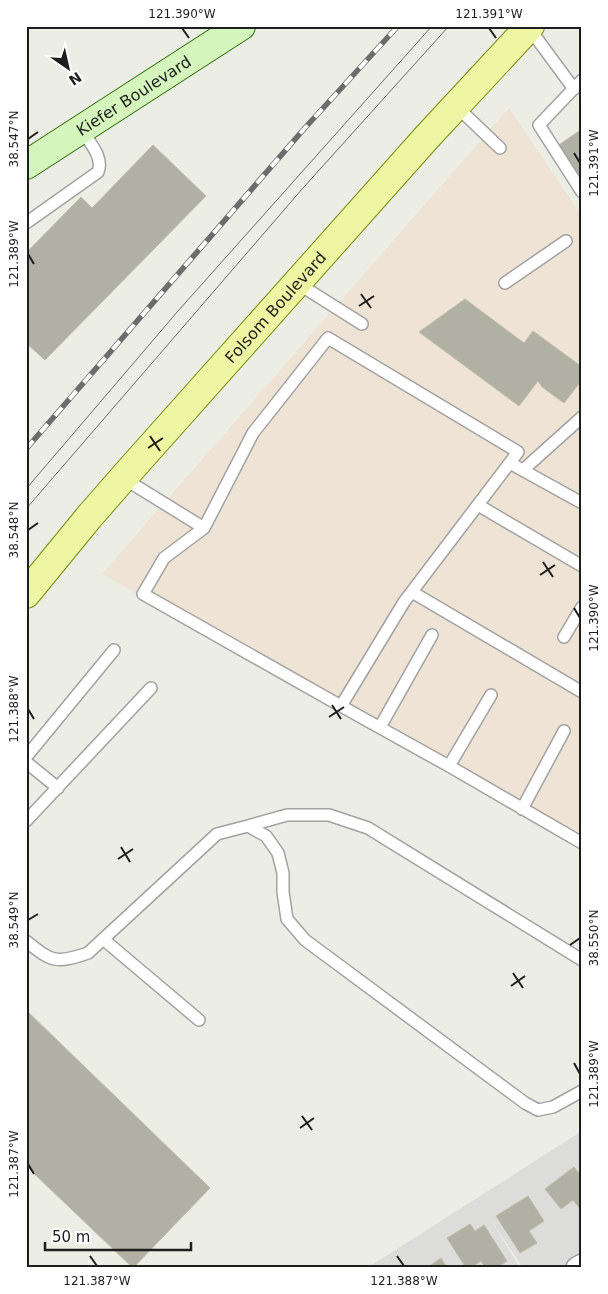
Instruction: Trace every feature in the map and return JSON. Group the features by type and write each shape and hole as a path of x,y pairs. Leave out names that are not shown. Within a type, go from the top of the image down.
{"main road":[{"name":"Folsom Boulevard","path":"26,594 123,478 456,106 530,27"}],"street":[{"name":"Kiefer Boulevard","path":"29,159 81,129 241,26"},
{"path":"577,1268 582,1265"}],"lane":[{"path":"530,27 578,85 539,125 582,192"},
{"path":"456,106 500,148"},
{"path":"26,223 98,172 101,166 99,159 81,129"},
{"path":"505,284 566,241"},
{"path":"297,283 362,324"},
{"path":"341,706 412,592 518,452 328,338 253,433 204,528 164,558 143,594 582,843"},
{"path":"522,470 582,417"},
{"path":"510,463 582,503"},
{"path":"123,478 204,528"},
{"path":"478,505 582,566"},
{"path":"412,592 582,692"},
{"path":"564,636 582,607"},
{"path":"380,727 432,635"},
{"path":"26,757 114,650"},
{"path":"26,821 151,688"},
{"path":"448,766 491,695"},
{"path":"522,809 564,731"},
{"path":"26,762 58,788"},
{"path":"26,941 47,958 68,960 88,953 217,834 287,815 304,815 329,816 368,828 582,960"},
{"path":"248,826 266,836 278,853 283,873 283,892 287,919 305,940 517,1097 538,1110 553,1107 582,1091"},
{"path":"103,939 199,1020"}],"shaded area":[{"path":"509,108 582,216 582,847 102,574"},
{"path":"582,1131 582,1268 523,1268 491,1220 520,1268 367,1268"}],"building":[{"path":"582,129 582,171 575,176 556,147"},
{"path":"153,145 206,196 45,360 26,343 26,253 81,197 92,208"},
{"path":"465,299 524,343 533,331 582,367 582,380 564,403 542,387 538,381 519,406 419,332"},
{"path":"26,1010 210,1188 133,1268 26,1166"},
{"path":"574,1167 582,1177 582,1211 573,1200 561,1209 545,1189"},
{"path":"528,1196 544,1221 529,1231 537,1243 520,1253 496,1216"},
{"path":"470,1224 475,1231 484,1225 507,1261 497,1268 486,1268 481,1261 470,1268 466,1268 447,1238"},
{"path":"441,1258 447,1268 427,1268"}],"tram line":[{"path":"26,489 178,311 432,26"},
{"path":"26,509 303,188 449,26"}],"railway":[{"path":"26,449 304,129 398,26"}]}
